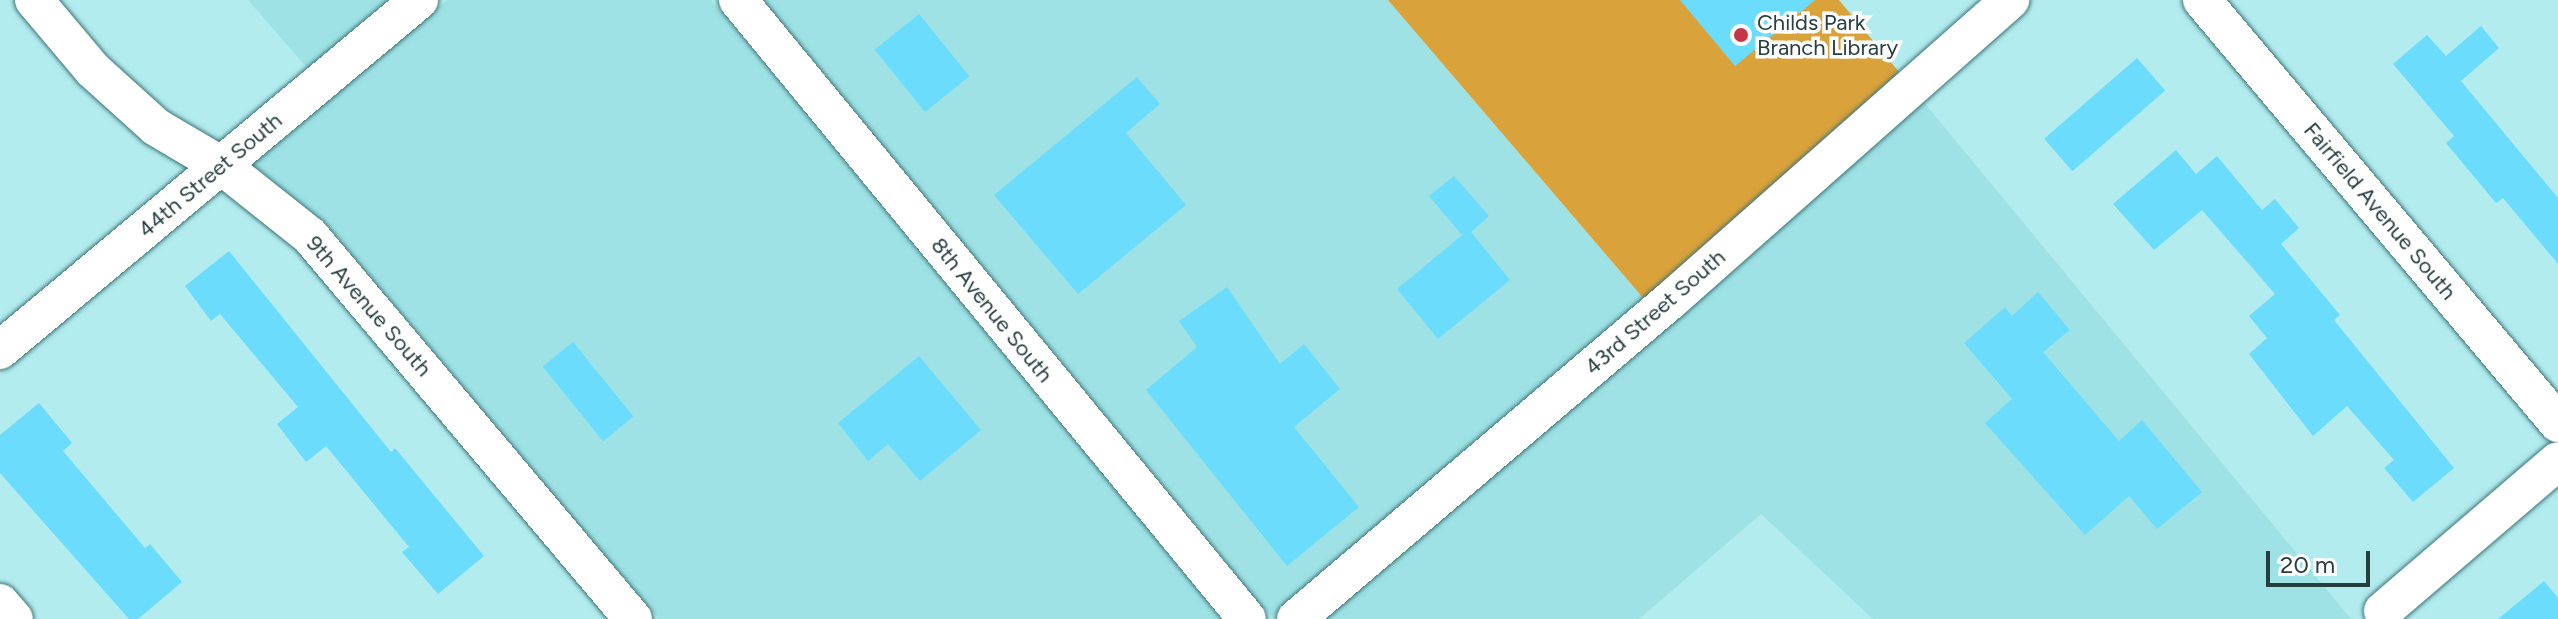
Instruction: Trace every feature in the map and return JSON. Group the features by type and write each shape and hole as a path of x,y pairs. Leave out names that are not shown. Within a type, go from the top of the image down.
{"street":[{"name":"9th Avenue South","path":"34,0 93,70 156,127 222,166 310,236 633,619"},
{"name":"44th Street South","path":"0,350 419,0"},
{"name":"8th Avenue South","path":"738,0 1247,619"},
{"name":"43rd Street South","path":"1296,619 1671,300 2010,0"},
{"name":"Fairfield Avenue South","path":"2202,0 2558,423"},
{"path":"2383,611 2558,461"},
{"path":"0,603 14,619"}],"shaded area":[{"path":"248,0 392,0 309,70"},
{"path":"447,0 711,0 1221,619 659,619 326,223 252,164"},
{"path":"764,0 1388,0 1644,299 1272,617"},
{"path":"1388,0 1839,0 1899,72 1644,299"},
{"path":"1922,100 2351,619 1873,619 1761,514 1639,619 1324,619"}],"building":[{"name":"Childs Park Branch Library","path":"1680,0 1815,0 1735,66"},
{"path":"919,14 969,76 925,112 875,50"},
{"path":"2481,26 2499,48 2461,81 2558,198 2558,264 2503,198 2496,203 2446,143 2454,136 2393,64 2427,35 2446,56"},
{"path":"2137,58 2165,90 2072,171 2044,139"},
{"path":"1137,77 1160,104 1126,133 1186,205 1078,294 994,195"},
{"path":"2176,150 2196,174 2217,156 2262,210 2275,199 2299,228 2281,244 2340,315 2334,320 2454,468 2413,502 2384,468 2394,460 2347,406 2313,436 2249,354 2267,338 2249,316 2275,294 2202,210 2154,250 2113,204"},
{"path":"1454,176 1489,216 1471,232 1510,280 1438,339 1397,289 1462,235 1429,196"},
{"path":"229,251 391,452 395,448 484,556 438,594 402,552 409,547 326,446 306,462 277,424 298,407 220,314 211,321 185,286"},
{"path":"1227,287 1280,364 1304,344 1340,389 1294,427 1359,507 1287,566 1146,390 1197,347 1179,321"},
{"path":"2038,292 2070,330 2043,352 2119,441 2142,420 2202,492 2157,529 2129,496 2085,535 1985,423 2012,399 1964,343 2005,307 2012,316"},
{"path":"573,342 633,417 603,441 543,367"},
{"path":"919,356 981,430 920,481 888,444 868,461 838,423"},
{"path":"39,403 72,443 63,451 145,548 150,544 182,582 138,619 129,619 0,473 0,435"},
{"path":"2544,581 2558,598 2558,619 2498,619"}],"place":[{"name":"Childs Park Branch Library","path":"1741,35"}]}
